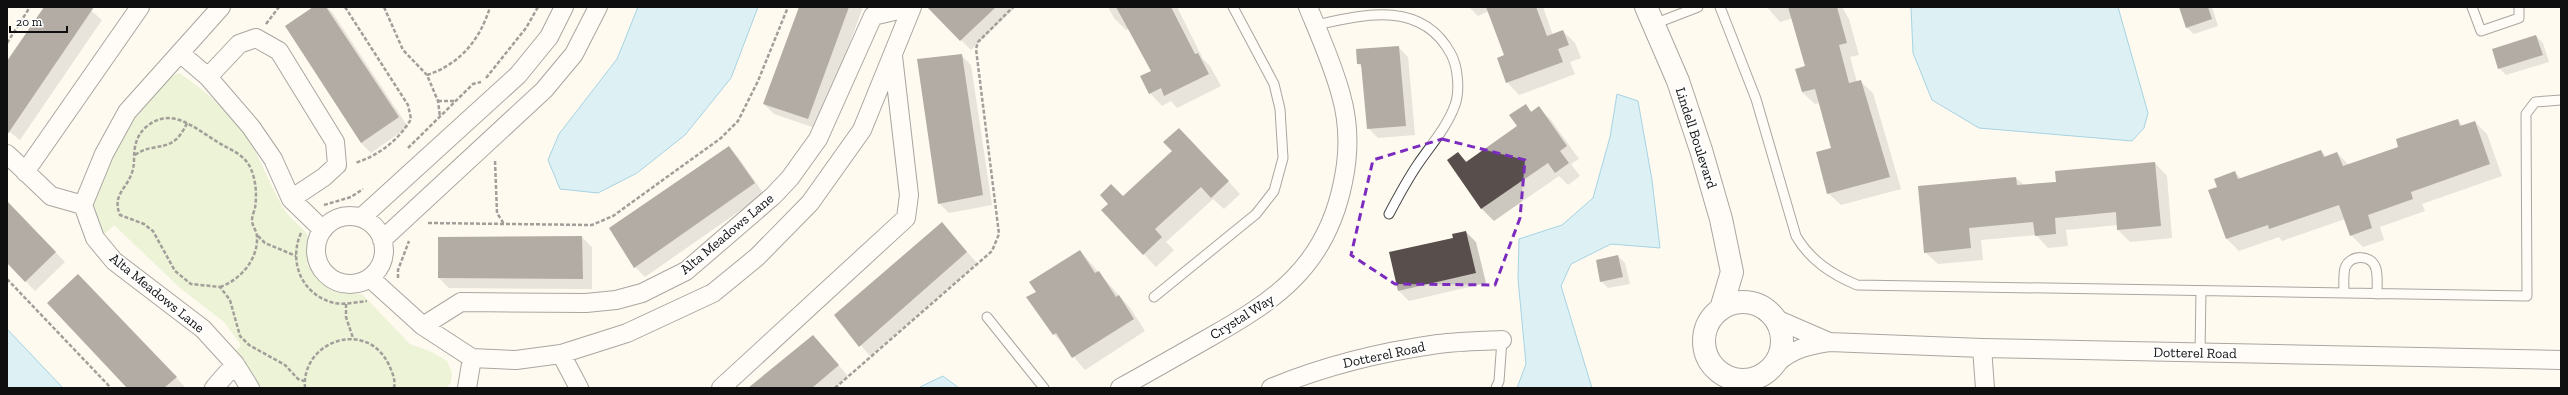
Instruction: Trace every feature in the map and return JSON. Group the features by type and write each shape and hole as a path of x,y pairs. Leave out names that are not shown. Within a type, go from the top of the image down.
{"street":[{"path":"25,172 140,7"},
{"path":"7,154 51,196 83,206 104,154 127,112 221,7"},
{"path":"361,218 518,75 549,37 564,7"},
{"path":"382,240 544,90 574,54 598,7"},
{"name":"Alta Meadows Lane","path":"472,358 516,360 561,354 627,333 713,293 757,257 810,203 862,130 911,7"},
{"name":"Alta Meadows Lane","path":"423,326 462,302 586,303 616,300 642,293 686,271 773,196 790,178 818,139 873,16 911,7"},
{"name":"Crystal Way","path":"1120,388 1256,311 1280,293 1301,271 1318,247 1332,220 1346,170 1347,140 1342,95 1308,7"},
{"name":"Lindell Boulevard","path":"1650,16 1678,81 1701,150 1732,272 1770,313"},
{"path":"208,76 239,44 256,38 279,51 335,142 337,165 324,177 291,199"},
{"path":"180,53 208,76 251,127 273,159 291,199 323,230"},
{"name":"Alta Meadows Lane","path":"722,388 906,218 909,195 893,54"},
{"name":"Alta Meadows Lane","path":"83,206 94,238 114,261 203,330 235,364 250,388"},
{"path":"340,218 361,218 370,223 382,240 382,261 370,278 350,284 330,277 322,270 317,255 318,239 323,230 340,218"},
{"path":"1721,309 1732,272"},
{"path":"370,278 423,326 472,358 467,388"},
{"path":"1735,302 1750,302 1770,313 1782,333 1782,348 1768,375 1752,380 1728,381 1711,364 1705,350 1704,334 1710,320 1721,309 1735,302"},
{"name":"Dotterel Road","path":"1770,313 1829,342"},
{"name":"Dotterel Road","path":"1271,388 1299,376 1358,359 1439,343 1502,340"},
{"name":"Dotterel Road","path":"1768,375 1785,356 1804,346 1829,342 1982,348 2561,360"},
{"path":"1982,348 1985,388"},
{"path":"561,354 579,388"},
{"path":"214,388 235,364"}],"lane":[{"path":"1154,298 1256,214 1274,191 1283,158 1280,109 1274,84 1233,7"},
{"path":"1650,16 1698,7"},
{"path":"1720,7 1756,99 1796,236 1806,253 1838,277 1857,285 2527,296 2526,114 2535,102 2561,100"},
{"path":"2472,7 2481,30 2519,18 2519,7"},
{"path":"1316,25 1366,14 1388,14 1411,18 1431,28 1445,42 1454,61 1457,84 1456,103 1444,126 1417,165 1389,214"},
{"path":"2344,293 2346,268 2352,260 2362,257 2371,261 2377,269 2377,294"},
{"path":"2200,353 2201,291"},
{"path":"987,317 1044,388"},
{"path":"1496,388 1499,381 1502,340"}],"path":[{"path":"7,42 30,7"},
{"path":"264,28 279,7"},
{"path":"345,7 408,105 411,119 393,140 373,158 349,165"},
{"path":"384,7 403,50 427,75 438,102 440,117"},
{"path":"427,75 439,71 464,54 475,41 490,7"},
{"path":"424,222 436,225 505,224 592,226 613,216 721,138 738,121 758,81 788,7"},
{"path":"835,388 992,250 999,234 976,49 978,42 1013,7"},
{"path":"438,102 456,101"},
{"path":"166,117 176,118 238,153 250,167 255,181 256,196 252,219 257,235 256,246 248,267 232,283 220,287 191,284 175,271 153,231 144,224 120,215 116,205 117,196 133,175 134,155 136,142 140,132 153,121 166,117"},
{"path":"134,155 141,150 165,147 173,143 187,124"},
{"path":"495,156 497,213 505,224"},
{"path":"257,235 265,243 296,256"},
{"path":"7,279 111,388"},
{"path":"220,287 230,300 240,336 249,345 285,366 298,379 304,381"},
{"path":"346,304 346,317 353,338"},
{"path":"305,388 304,381 312,360 321,350 330,343 353,338 369,342 382,353 392,372 394,388"}],"highlighted area":[{"path":"1442,139 1525,160 1520,218 1495,285 1395,284 1351,255 1373,160"}],"green space":[{"path":"179,73 190,80 221,106 247,138 286,212 301,227 308,237 309,250 307,264 323,285 343,294 362,294 410,344 432,352 447,361 452,373 451,382 447,388 257,388 233,353 241,345 224,322 180,288 114,225 103,236 91,207 108,156 138,108 158,87"}],"water":[{"path":"638,7 758,7 731,78 685,135 637,173 598,193 560,189 548,160 559,134 617,59"},
{"path":"1911,7 2118,7 2148,113 2144,128 2132,141 1979,128 1932,100 1913,53"},
{"path":"1617,94 1638,101 1652,180 1660,248 1611,244 1571,264 1561,286 1592,388 1517,388 1526,364 1518,279 1519,239 1562,225 1593,198 1610,137"},
{"path":"7,329 63,388 7,388"},
{"path":"943,376 959,388 918,388"}],"building":[{"path":"44,7 94,7 7,135 7,61"},
{"path":"313,7 326,7 399,117 361,143 285,26"},
{"path":"799,7 849,7 808,119 763,104"},
{"path":"927,7 996,7 960,41"},
{"path":"1116,7 1171,7 1195,54 1198,53 1209,74 1164,96 1161,88 1149,94 1140,76 1151,71"},
{"path":"1486,7 1536,7 1547,36 1563,30 1569,45 1558,49 1563,62 1506,83 1497,58 1504,55"},
{"path":"1788,7 1837,7 1847,43 1839,45 1849,83 1861,80 1890,177 1827,194 1816,152 1831,148 1815,89 1802,92 1795,69 1805,66"},
{"path":"2179,7 2208,7 2212,19 2186,28"},
{"path":"2536,35 2543,55 2498,69 2492,49"},
{"path":"1399,46 1406,126 1367,129 1361,64 1357,64 1356,49"},
{"path":"962,54 983,195 938,204 917,59"},
{"path":"1526,104 1531,112 1539,106 1567,146 1560,151 1569,163 1555,173 1548,163 1481,209 1447,160 1458,152 1466,162 1517,126 1509,115"},
{"path":"2458,119 2460,126 2475,121 2490,164 2411,192 2413,199 2368,215 2372,228 2350,236 2339,205 2269,229 2268,225 2226,239 2208,190 2217,187 2214,179 2235,171 2238,179 2321,150 2324,157 2337,152 2343,166 2398,147 2396,139"},
{"path":"1179,128 1229,181 1211,198 1201,187 1155,229 1162,237 1143,255 1101,210 1108,204 1100,195 1111,184 1123,196 1172,151 1163,142"},
{"path":"729,146 755,183 634,268 609,228"},
{"path":"2155,162 2161,226 2117,230 2116,212 2055,218 2056,234 2035,236 2033,222 1969,228 1971,248 1924,253 1918,186 2016,177 2017,185 2056,182 2055,171"},
{"path":"7,201 56,252 25,282 7,263"},
{"path":"942,222 967,252 859,347 834,315"},
{"path":"1466,231 1476,273 1398,291 1389,252 1453,238 1452,234"},
{"path":"582,236 583,279 438,278 438,237"},
{"path":"1080,250 1095,273 1099,271 1116,297 1119,295 1134,319 1072,358 1056,333 1053,335 1026,297 1036,292 1029,282"},
{"path":"1618,255 1623,277 1600,282 1596,260"},
{"path":"78,274 177,377 164,388 127,388 47,303"},
{"path":"813,335 839,365 812,388 748,388"}]}
